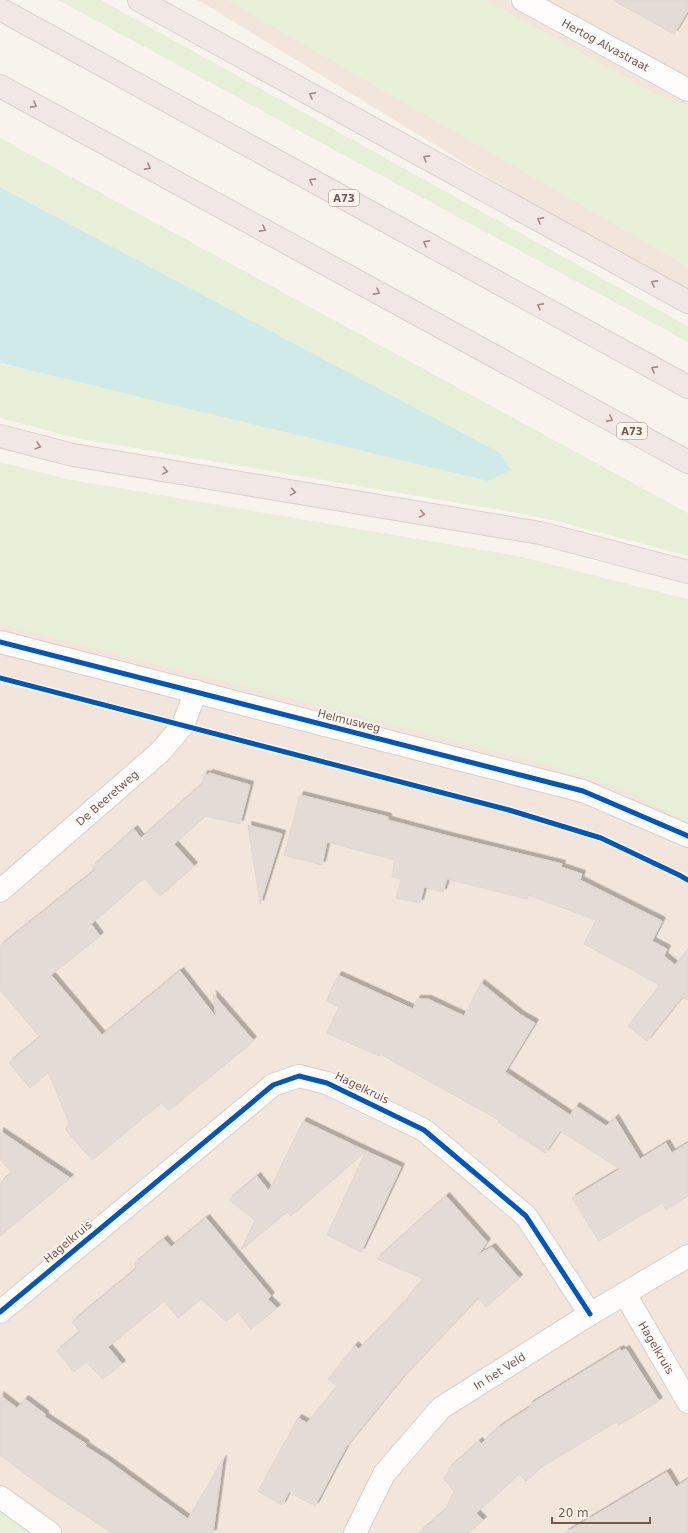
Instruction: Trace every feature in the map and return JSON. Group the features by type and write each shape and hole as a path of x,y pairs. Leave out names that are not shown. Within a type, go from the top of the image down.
{"highway":[{"path":"139,0 688,302"},
{"name":"A73","path":"0,9 688,388"},
{"name":"A73","path":"0,86 688,462"},
{"path":"0,436 73,455 540,533 688,572"}],"street":[{"name":"Hertog Alvastraat","path":"523,0 688,90"},
{"name":"Helmusweg","path":"0,642 582,791 688,836"},
{"name":"De Beeretweg","path":"0,892 160,752 183,725 196,691"},
{"name":"Hagelkruis","path":"0,1312 273,1085 299,1076 327,1082 424,1130 526,1216 590,1314"},
{"name":"In het Veld","path":"355,1533 384,1474 441,1408 590,1314 688,1256"},
{"name":"Hagelkruis","path":"625,1294 688,1402"},
{"path":"0,1497 50,1533"}],"shaded area":[{"path":"198,0 688,0 688,299"},
{"path":"0,577 688,766 688,1533 0,1533"}],"green space":[{"path":"58,0 101,0 688,326 688,342"},
{"path":"227,0 486,0 654,93 688,105 688,267"},
{"path":"0,138 688,513 688,556 557,521 507,511 75,438 0,418 0,363 4,365 499,453 0,187"},
{"path":"0,462 66,479 518,556 688,599 688,822 620,788 539,762 0,624"},
{"path":"0,1508 33,1533 0,1533"}],"water":[{"path":"0,187 500,453 511,470 488,481 0,363"}],"building":[{"path":"613,0 688,0 688,11 674,34"},
{"path":"209,773 250,785 240,824 205,816 174,844 194,866 160,896 144,878 91,924 100,936 51,975 102,1035 180,971 216,1017 213,994 253,1040 172,1108 168,1110 161,1103 92,1160 65,1129 70,1125 48,1072 30,1088 9,1063 40,1037 0,990 0,946 95,870 92,867 134,829 141,838 202,784 204,774 209,775"},
{"path":"300,795 388,817 388,820 452,837 562,864 561,867 582,874 580,880 662,921 652,941 667,949 664,956 675,965 688,949 688,1000 682,997 647,1041 628,1026 660,985 584,944 596,920 528,895 527,899 447,879 443,892 424,887 420,903 396,898 401,879 392,877 395,860 327,842 322,865 284,855"},
{"path":"248,825 282,834 260,904"},
{"path":"338,975 413,1009 417,999 428,999 464,1016 481,983 521,1015 535,1023 505,1072 570,1115 576,1106 606,1126 615,1118 640,1159 666,1143 672,1153 688,1143 688,1196 666,1210 662,1203 599,1241 572,1198 620,1169 560,1131 545,1153 498,1122 499,1120 380,1054 379,1056 327,1033 339,1007 326,1001"},
{"path":"303,1121 366,1151 291,1216 287,1212 241,1250 255,1220 229,1200 257,1176 269,1191"},
{"path":"0,1131 70,1178 0,1236 0,1183 12,1173 0,1159"},
{"path":"366,1151 401,1167 361,1252 327,1235"},
{"path":"446,1196 487,1242 478,1255 492,1247 519,1278 486,1307 478,1298 402,1378 346,1447 315,1506 289,1492 282,1505 258,1491 298,1418 307,1423 337,1386 328,1379 355,1345 359,1349 409,1297 408,1296 424,1279 377,1259"},
{"path":"206,1218 271,1296 268,1299 277,1308 251,1329 238,1312 226,1321 201,1299 178,1318 164,1301 108,1347 122,1364 103,1379 86,1362 74,1372 57,1351 80,1332 72,1322 137,1268 134,1264 164,1239 171,1247"},
{"path":"620,1349 622,1351 626,1349 659,1401 619,1425 616,1422 539,1469 526,1481 519,1474 476,1513 483,1520 468,1533 419,1533 445,1510 454,1491 443,1478 450,1471 448,1469 479,1441 481,1444 498,1428 530,1407 529,1405"},
{"path":"0,1395 17,1408 25,1399 45,1414 45,1417 86,1444 85,1446 107,1460 188,1519 223,1459 213,1533 112,1533 98,1524 48,1491 0,1455"},
{"path":"667,1472 676,1487 688,1479 688,1533 565,1533"}],"cycle path":[{"path":"0,642 583,791 688,836"},
{"path":"0,678 509,810 601,838 688,880"},
{"path":"0,1312 273,1085 299,1076 327,1083 424,1130 526,1216 590,1314"}]}
